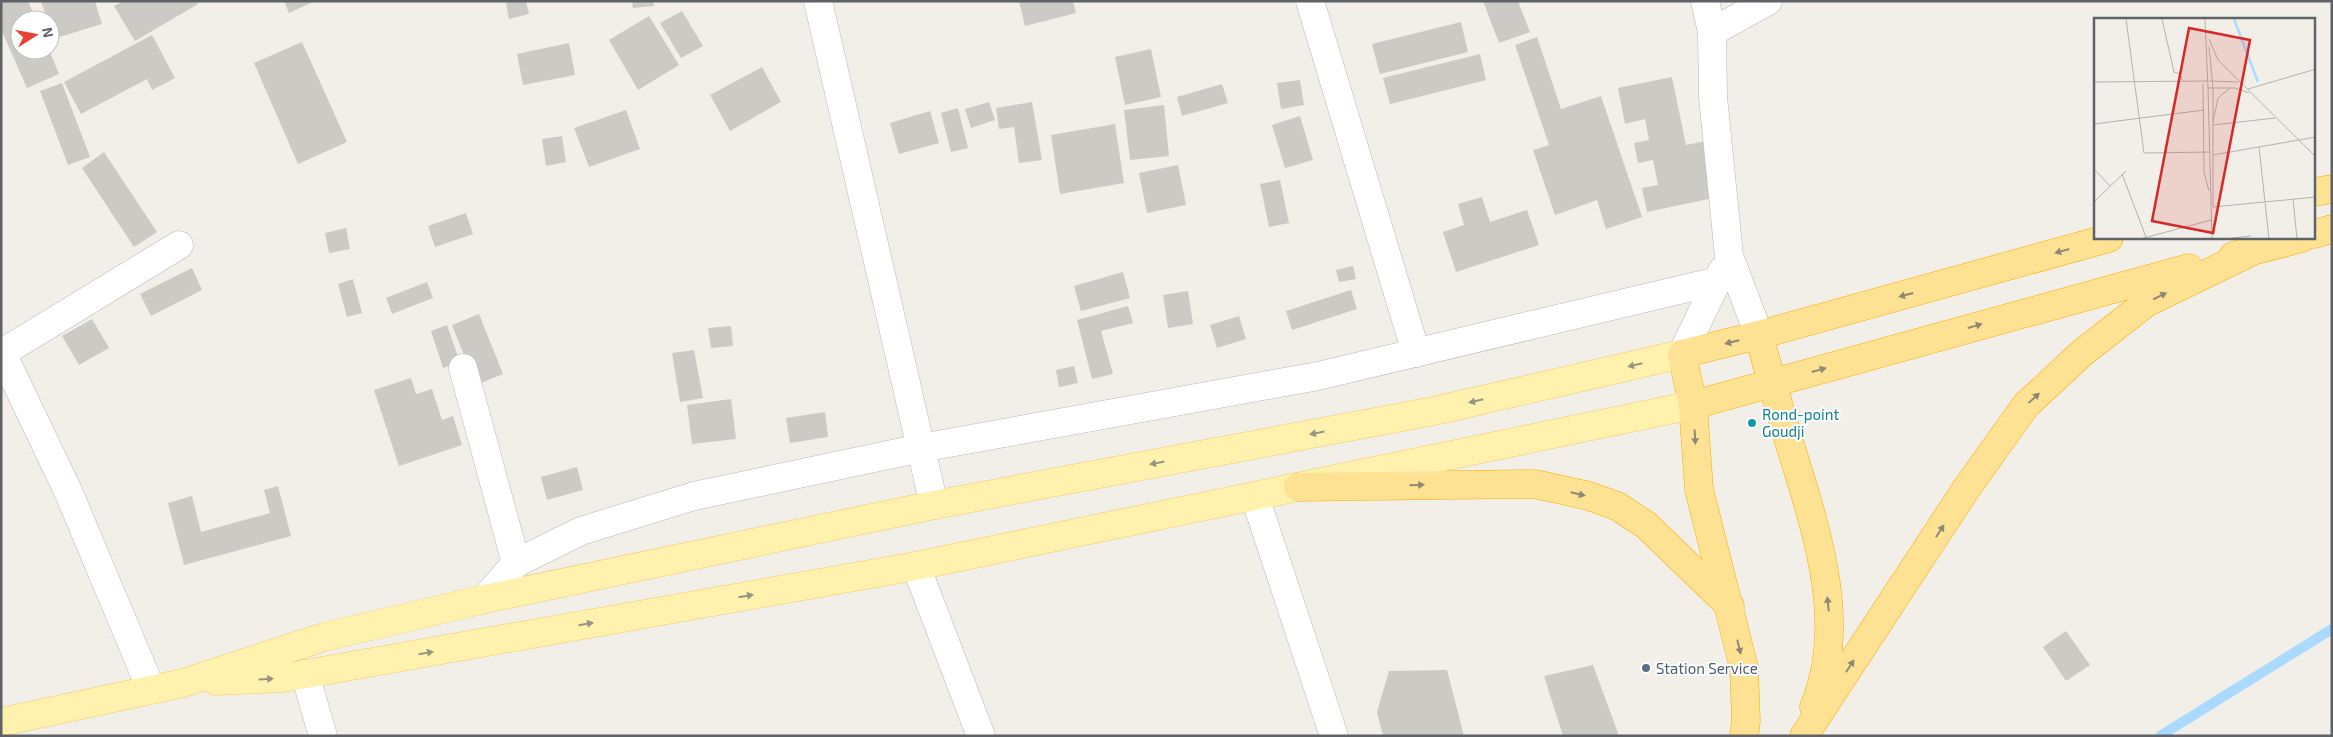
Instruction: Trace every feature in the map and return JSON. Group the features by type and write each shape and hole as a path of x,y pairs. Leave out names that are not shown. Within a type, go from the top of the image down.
{"highway":[{"path":"2316,192 2332,189"},
{"path":"2316,233 2332,229"},
{"path":"1744,736 1746,721 1744,668 1699,488 1693,405 1682,354 1759,335 2105,239"},
{"path":"1693,405 2298,239"},
{"path":"1803,736 1966,489 2026,405 2082,353 2146,303 2251,252"},
{"path":"1759,335 1808,503 1823,570 1828,609 1829,649 1816,703 1803,736"},
{"path":"1298,488 1535,484 1589,496 1616,506 1646,524 1730,607"}],"main road":[{"path":"1,722 182,683 324,637 485,599 934,505 1434,411 1682,354"},
{"path":"182,683 283,678 916,566 1693,405"}],"street":[{"path":"818,1 934,505"},
{"path":"1310,1 1416,353"},
{"path":"1705,1 1712,32 1713,97 1729,256 1759,335"},
{"path":"1712,32 1768,1"},
{"path":"151,689 68,491 2,352 179,245"},
{"path":"1682,354 1729,256"},
{"path":"485,599 516,563 581,531 694,496 921,448 1318,376 1717,281"},
{"path":"463,368 516,563"},
{"path":"1255,497 1334,736"},
{"path":"916,566 981,736"},
{"path":"305,674 323,736"}],"building":[{"path":"1,1 28,1 32,10 10,10 10,49 1,29"},
{"path":"41,1 95,1 102,24 60,37 60,10 44,10"},
{"path":"123,1 196,1 198,4 135,41 114,6"},
{"path":"284,1 315,1 289,13"},
{"path":"526,1 529,14 509,19 506,3"},
{"path":"632,1 653,1 654,6 633,8"},
{"path":"1019,1 1073,1 1076,13 1025,26"},
{"path":"1483,1 1518,1 1530,32 1499,43"},
{"path":"682,11 703,46 681,58 660,23"},
{"path":"649,16 679,65 638,90 609,40"},
{"path":"1461,22 1468,52 1380,74 1372,44"},
{"path":"152,35 175,78 152,90 147,79 81,114 64,82"},
{"path":"1537,37 1561,109 1601,96 1642,217 1606,229 1597,200 1555,215 1533,150 1549,145 1515,45"},
{"path":"302,42 347,142 298,164 254,63"},
{"path":"569,43 575,75 523,85 517,54"},
{"path":"1151,49 1161,97 1125,105 1115,57"},
{"path":"1480,54 1486,80 1390,104 1383,78"},
{"path":"15,60 53,60 59,74 27,88"},
{"path":"762,67 781,102 730,131 710,95"},
{"path":"1672,77 1686,145 1706,141 1718,197 1647,212 1642,188 1658,185 1653,160 1638,163 1634,143 1649,140 1645,119 1625,124 1618,88"},
{"path":"1300,80 1304,105 1281,109 1277,83"},
{"path":"62,83 90,157 68,165 40,91"},
{"path":"1222,84 1228,103 1182,116 1177,97"},
{"path":"989,102 995,120 971,128 965,109"},
{"path":"1032,102 1042,160 1019,163 1014,127 999,129 996,108"},
{"path":"1164,105 1169,156 1130,160 1124,110"},
{"path":"958,108 968,148 951,152 941,113"},
{"path":"626,110 640,149 589,167 574,128"},
{"path":"930,111 939,143 899,154 890,123"},
{"path":"1300,116 1313,160 1285,168 1272,125"},
{"path":"1115,124 1124,183 1060,194 1051,135"},
{"path":"562,136 566,162 546,166 542,139"},
{"path":"104,152 157,232 134,247 82,168"},
{"path":"1178,165 1186,205 1147,213 1139,173"},
{"path":"1280,180 1289,223 1269,227 1260,184"},
{"path":"1482,197 1490,222 1527,210 1539,245 1456,272 1443,232 1464,225 1458,204"},
{"path":"466,213 473,234 435,247 428,226"},
{"path":"346,228 350,249 329,253 325,233"},
{"path":"1353,266 1356,279 1339,282 1336,270"},
{"path":"192,268 202,290 151,316 140,294"},
{"path":"1123,272 1130,298 1081,311 1074,286"},
{"path":"353,279 362,313 347,317 338,284"},
{"path":"427,282 433,298 392,314 386,298"},
{"path":"1351,290 1357,309 1292,330 1286,311"},
{"path":"1188,291 1193,324 1168,328 1163,295"},
{"path":"1128,306 1133,323 1101,331 1113,374 1092,379 1077,320"},
{"path":"479,314 503,374 476,385 452,325"},
{"path":"1239,316 1246,339 1217,348 1210,325"},
{"path":"92,319 109,348 79,365 62,336"},
{"path":"447,325 460,362 443,368 431,331"},
{"path":"731,326 733,346 711,348 708,328"},
{"path":"694,350 703,398 680,402 672,353"},
{"path":"1074,366 1078,383 1059,387 1056,370"},
{"path":"411,378 416,394 432,389 442,420 453,416 462,445 399,466 374,390"},
{"path":"731,399 736,439 692,444 687,405"},
{"path":"825,412 828,437 790,443 786,418"},
{"path":"577,467 583,490 547,500 541,477"},
{"path":"278,486 291,536 184,565 168,503 192,496 201,532 270,513 264,490"},
{"path":"2066,631 2090,665 2066,681 2043,647"},
{"path":"1593,665 1619,736 1563,736 1544,676"},
{"path":"1447,670 1464,736 1383,736 1377,712 1389,671"}],"waterway":[{"path":"2160,736 2332,629"}],"place":[{"name":"Rond-point Goudji","path":"1752,423"},
{"name":"Station Service","path":"1646,668"}]}
